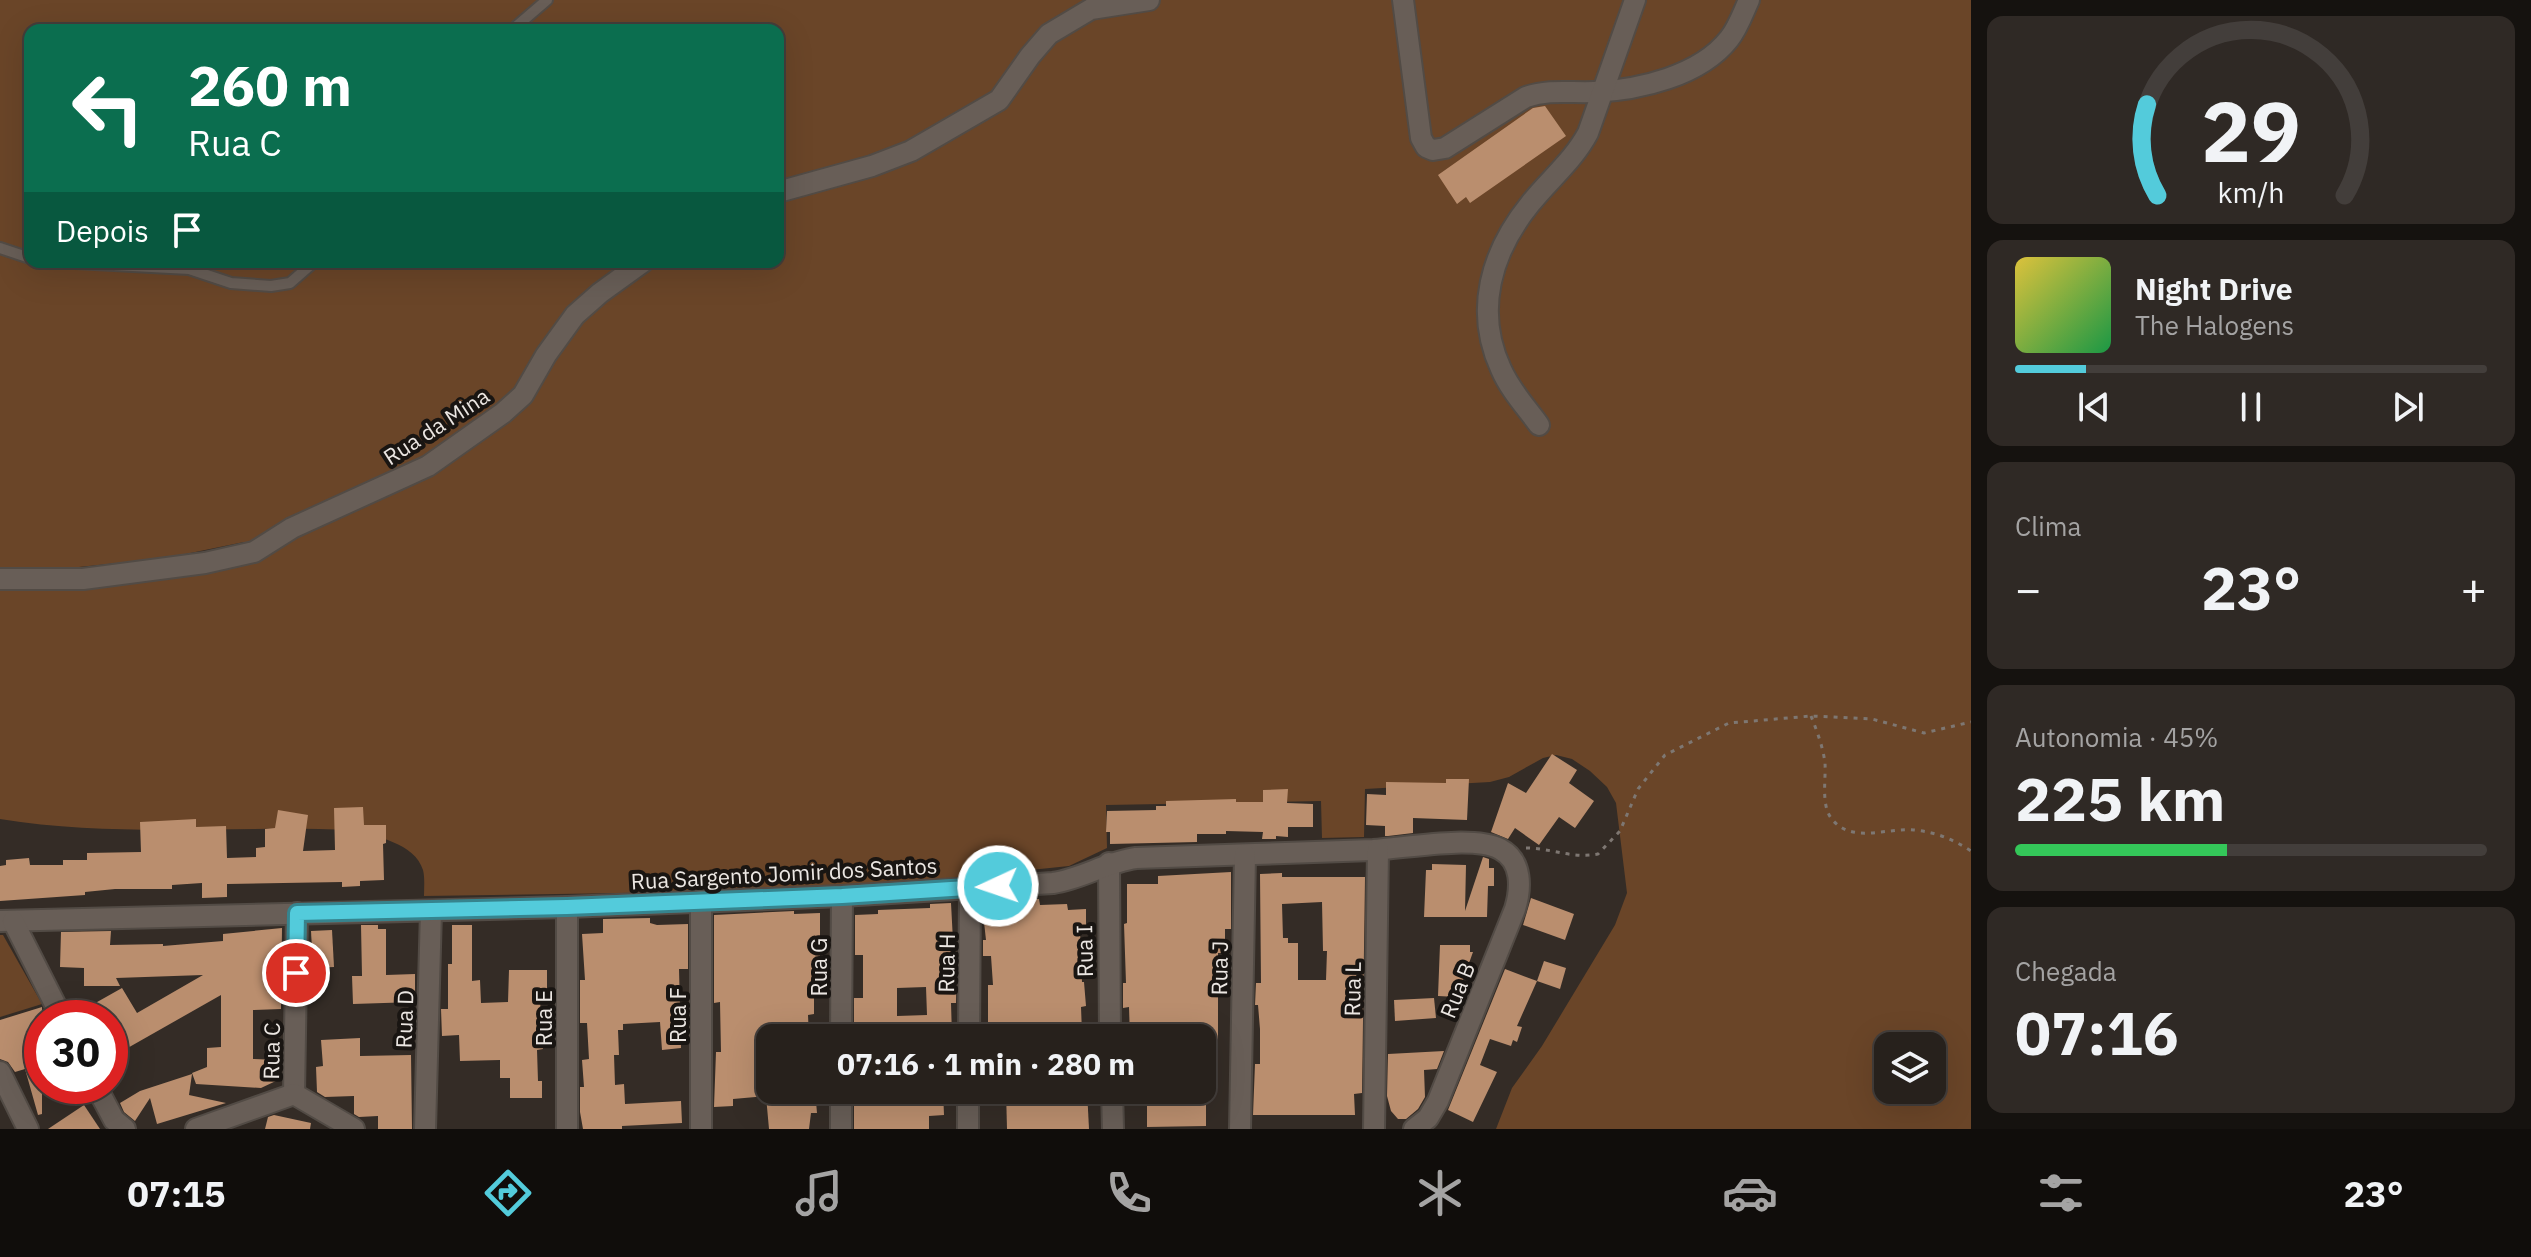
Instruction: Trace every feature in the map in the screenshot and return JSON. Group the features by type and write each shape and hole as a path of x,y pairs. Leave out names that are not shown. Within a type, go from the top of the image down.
{"street":[{"path":"784,190 872,166 911,151 999,100 1049,34 1091,9 1149,0"},
{"path":"1403,0 1421,138 1426,147 1433,150 1445,148 1526,97 1552,91 1603,91 1676,75 1700,63 1729,40 1749,0"},
{"path":"1539,425 1510,386 1492,347 1487,313 1488,286 1499,253 1517,221 1579,150 1596,113 1635,0"},
{"name":"Rua da Mina","path":"0,579 83,579 205,563 254,552 292,528 428,466 503,413 523,395 546,355 575,315 635,268"},
{"name":"Rua Sargento Jomir dos Santos","path":"6,921 567,907 842,896 1064,881 1109,863 1136,858 1378,850 1467,843 1493,846 1508,856"},
{"name":"Rua L","path":"1374,1129 1378,850"},
{"name":"Rua J","path":"1240,1129 1245,855"},
{"name":"Rua B","path":"1414,1129 1428,1118 1438,1101 1515,909 1520,881 1508,856"},
{"name":"Rua I","path":"1109,863 1110,1024"},
{"name":"Rua H","path":"969,1024 970,888"},
{"name":"Rua G","path":"841,1024 842,896"},
{"name":"Rua F","path":"701,901 701,1129"},
{"name":"Rua E","path":"567,907 567,1129"},
{"name":"Rua D","path":"425,1129 431,911"},
{"name":"Rua C","path":"294,1094 297,913"},
{"path":"6,921 52,1000"},
{"path":"0,1072 28,1129"},
{"path":"196,1129 294,1094 354,1129"},
{"path":"106,1104 114,1120 125,1129"},
{"path":"841,1104 841,1129"},
{"path":"968,1104 968,1129"},
{"path":"1112,1104 1113,1129"}],"lane":[{"path":"519,24 547,0"},
{"path":"0,248 24,256"},
{"path":"170,268 189,269 231,283 271,286 290,283 307,268"}],"path":[{"path":"1508,856 1528,848 1569,856 1598,854 1620,831 1638,789 1665,755 1729,723 1811,716 1872,719 1924,733 1971,722"},
{"path":"1811,716 1821,742 1826,805 1831,818 1843,828 1859,833 1910,829 1934,832 1959,842 1971,851"}],"shaded area":[{"path":"0,0 1971,0 1971,1129 1496,1129 1512,1088 1542,1046 1615,925 1627,893 1616,803 1607,787 1590,771 1572,759 1556,755 1543,758 1509,777 1490,782 1365,789 1364,837 1322,838 1321,801 1106,805 1107,848 1069,866 896,884 753,891 424,896 423,870 412,853 393,842 352,830 132,830 0,819 0,587 246,559 244,542 166,558 79,567 0,568"},
{"path":"0,935 3,935 40,1000 24,1000 24,1010 0,1017"}],"building":[{"path":"1545,106 1566,136 1470,203 1466,197 1457,204 1438,175 1533,108"},
{"path":"1552,754 1577,770 1569,783 1594,801 1575,828 1559,817 1539,845 1515,828 1508,839 1491,832 1508,783 1526,793"},
{"path":"1446,779 1469,779 1467,820 1413,818 1413,833 1388,836 1385,836 1385,826 1366,825 1367,794 1386,795 1386,782 1446,783"},
{"path":"1288,789 1287,803 1313,804 1313,827 1288,827 1288,837 1262,839 1263,832 1226,831 1226,834 1197,834 1197,842 1110,844 1110,832 1106,832 1107,811 1156,810 1156,806 1166,806 1166,801 1236,799 1236,802 1263,802 1263,790"},
{"path":"363,807 364,825 386,825 384,880 360,881 360,886 342,887 342,882 227,884 227,897 202,898 202,883 172,885 172,889 115,889 85,892 85,895 0,901 0,866 6,865 6,860 29,858 30,865 63,865 63,860 87,860 87,853 141,852 140,822 196,819 196,827 226,826 227,858 256,857 256,848 265,847 265,829 275,828 278,810 308,815 303,851 335,850 334,808"},
{"path":"1483,857 1489,859 1489,868 1494,868 1494,886 1488,886 1487,917 1424,917 1426,870 1432,870 1432,864 1466,865 1465,911"},
{"path":"1231,872 1231,929 1225,929 1225,953 1218,953 1218,1045 1216,1024 1130,1024 1129,1007 1123,1008 1127,884 1158,884 1158,876"},
{"path":"1260,874 1365,877 1362,1093 1354,1094 1355,1115 1253,1115 1255,1064 1260,1064 1258,1005 1255,1005 1256,983 1261,983","holes":["1322,902 1323,951 1327,951 1326,980 1298,980 1298,943 1288,943 1288,938 1283,938 1282,904"]},
{"path":"1531,898 1574,914 1565,940 1523,925"},
{"path":"1039,899 1040,905 1067,904 1068,910 1086,909 1086,927 1080,931 1086,1006 1081,1007 1082,1024 988,1024 988,985 993,985 991,956 983,956 983,940 986,940 983,913 1012,910 1012,900"},
{"path":"951,903 953,941 957,941 956,1003 951,1003 952,1024 854,1024 854,998 863,998 863,955 855,955 855,915 878,914 878,910 930,908 930,904","holes":["926,987 927,1015 897,1016 897,988"]},
{"path":"794,911 794,914 820,913 820,965 814,966 814,1014 808,1015 808,1024 756,1024 756,1097 733,1099 733,1106 714,1107 716,1052 721,1052 720,1002 714,1003 714,915"},
{"path":"650,918 650,923 657,925 688,924 688,969 679,969 681,1048 662,1050 660,1022 623,1024 623,1030 618,1030 619,1055 614,1055 615,1085 624,1084 625,1104 681,1101 682,1123 583,1129 580,1112 580,1087 584,1087 582,1060 589,1059 587,1023 580,1023 580,980 585,980 582,934 603,933 603,919"},
{"path":"361,925 378,925 378,929 386,929 386,975 415,974 415,1002 353,1004 352,976 362,976"},
{"path":"452,925 472,925 472,981 480,980 481,1003 508,1002 509,970 547,970 547,999 540,999 543,1049 537,1050 542,1098 510,1098 510,1078 500,1078 500,1060 460,1061 459,1035 442,1036 441,1009 448,1009"},
{"path":"282,928 281,1009 253,1010 253,1059 279,1060 278,1080 261,1088 196,1084 192,1073 207,1067 207,1048 221,1047 221,995 128,1048 128,1000 101,1000 122,988 137,1013 203,975 116,978 120,986 84,986 84,968 60,967 61,932 111,931 110,945 163,946 223,941 223,934"},
{"path":"332,930 334,967 313,968 311,931"},
{"path":"1440,945 1470,945 1470,952 1473,952 1457,997 1438,996"},
{"path":"1544,961 1566,968 1560,989 1537,981"},
{"path":"1505,969 1537,981 1517,1026 1522,1027 1517,1042 1513,1040 1511,1046 1490,1039 1480,1065 1497,1072 1473,1122 1448,1110"},
{"path":"1434,998 1436,1018 1395,1021 1394,1000"},
{"path":"24,1013 24,1069 15,1072 8,1062 0,1059 0,1020"},
{"path":"360,1038 360,1056 411,1055 412,1129 378,1129 378,1116 359,1117 354,1114 354,1096 325,1097 317,1092 316,1067 323,1066 321,1040"},
{"path":"1444,1051 1437,1069 1424,1070 1425,1097 1418,1109 1406,1119 1398,1119 1391,1111 1387,1096 1388,1054"},
{"path":"192,1074 189,1095 226,1103 157,1124 150,1098 135,1121 124,1112 120,1104 128,1104 128,1098 140,1091"},
{"path":"35,1104 42,1104 42,1114 38,1115"},
{"path":"767,1104 816,1104 817,1113 811,1113 809,1129 769,1129"},
{"path":"854,1104 944,1104 944,1115 929,1116 929,1129 854,1129"},
{"path":"1006,1104 1088,1104 1089,1129 1007,1129"},
{"path":"1147,1104 1206,1104 1206,1126 1147,1127"},
{"path":"84,1105 100,1129 48,1129"},
{"path":"274,1115 311,1123 310,1129 265,1129 268,1117"}],"route":[{"path":"296,973 297,913 567,907 998,886"}]}
